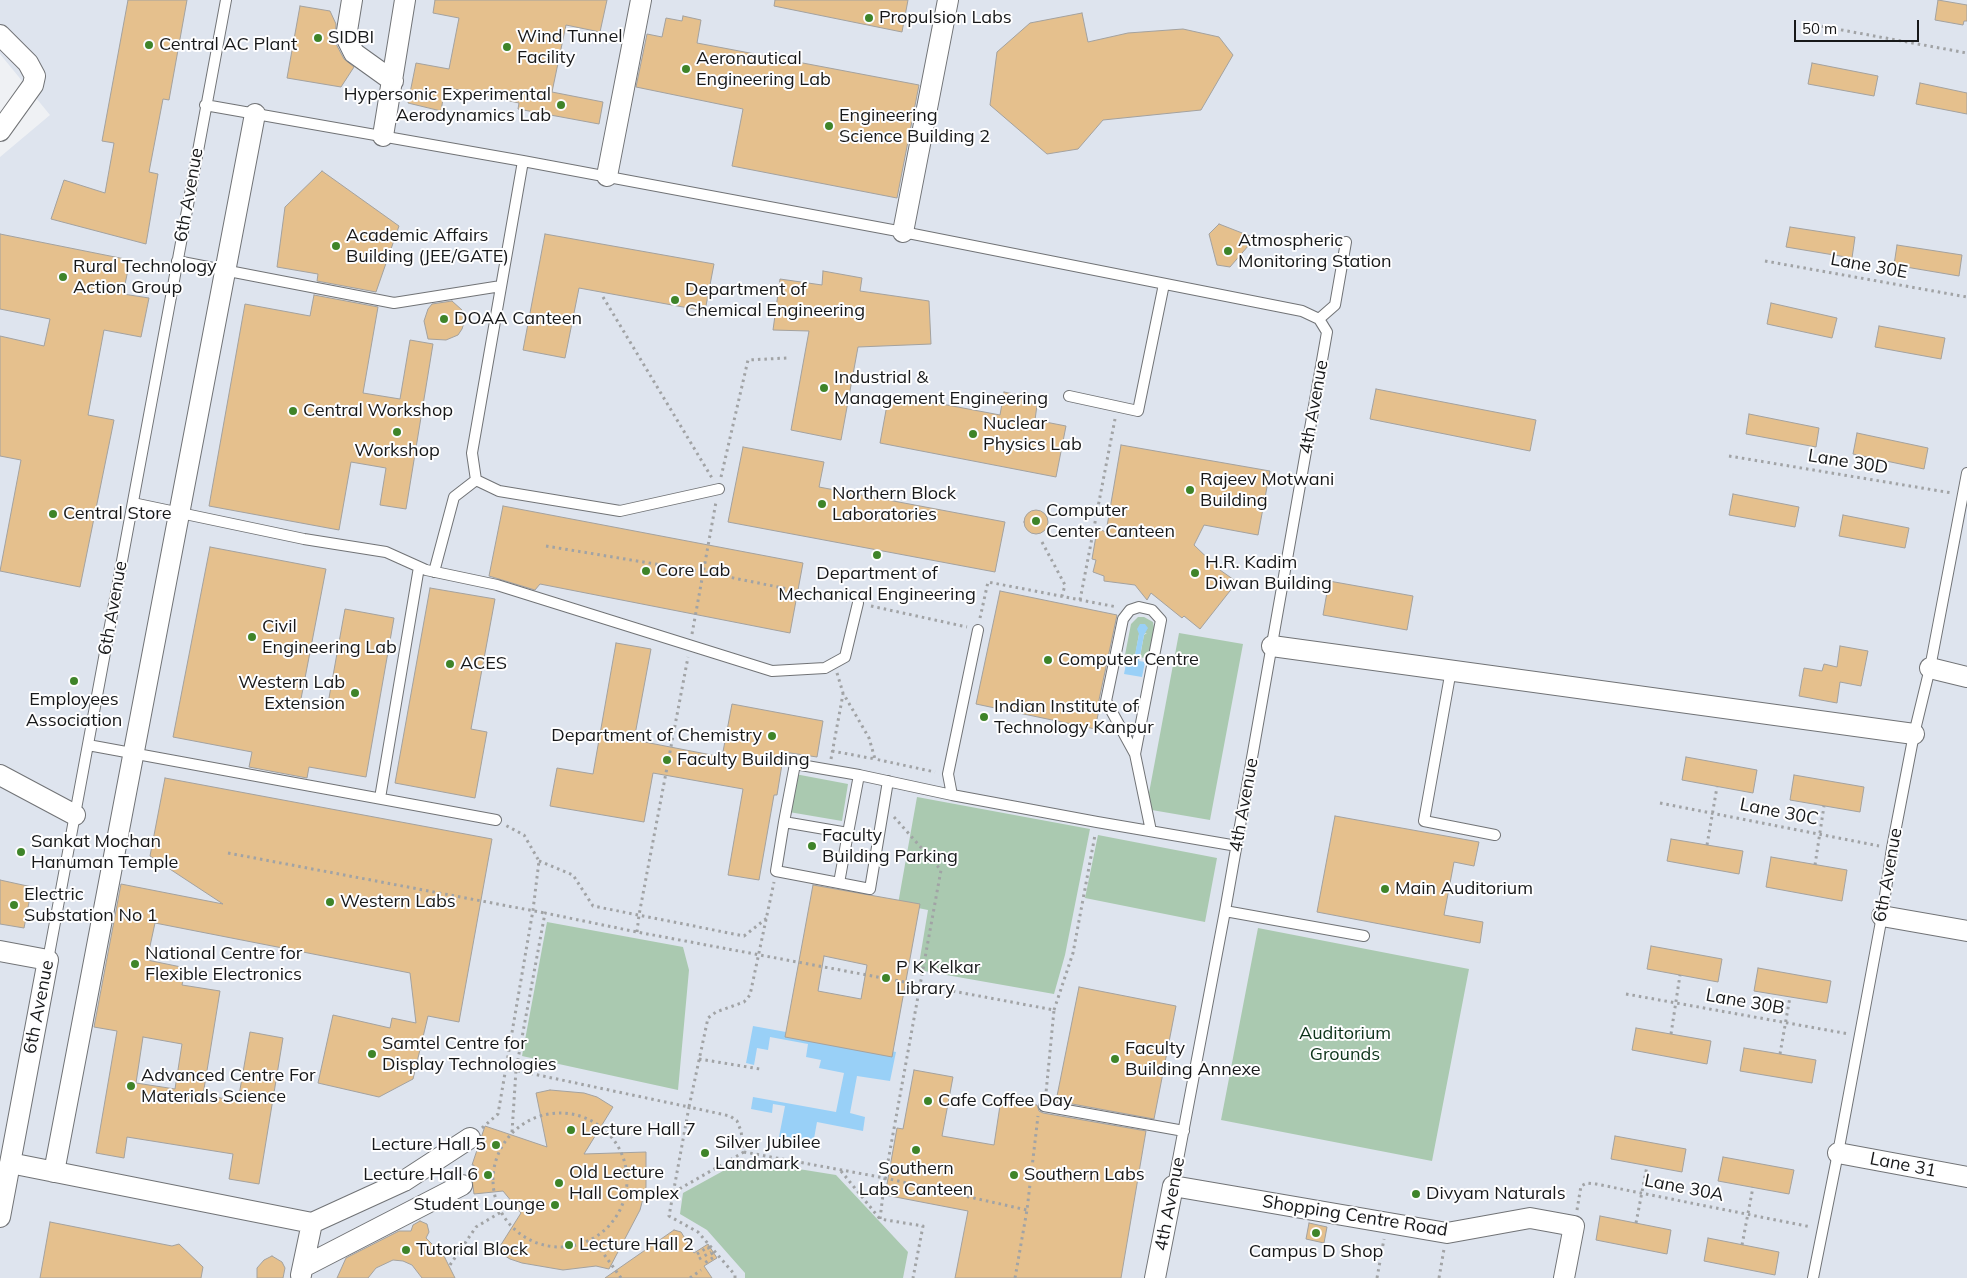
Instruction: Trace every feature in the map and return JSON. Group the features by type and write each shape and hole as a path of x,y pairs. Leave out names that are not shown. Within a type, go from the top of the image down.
{"street":[{"path":"352,0 346,37 354,53 392,81"},
{"path":"383,136 405,0"},
{"path":"607,176 641,0"},
{"path":"903,232 948,0"},
{"path":"0,35 28,63 35,76 33,85 0,131"},
{"path":"54,1172 132,752 255,114"},
{"path":"1272,646 1914,734"},
{"path":"1930,668 1967,677"},
{"path":"0,775 75,815"},
{"path":"1882,916 1967,931"},
{"path":"0,950 48,960"},
{"name":"6th Avenue","path":"0,1217 48,960"},
{"path":"10,1163 312,1223 404,1181 470,1138"},
{"name":"Lane 31","path":"1838,1153 1967,1177"},
{"path":"302,1272 462,1185"},
{"name":"Shopping Centre Road","path":"1173,1186 1447,1233 1530,1218 1574,1226"},
{"name":"4th Avenue","path":"1155,1278 1173,1186"},
{"path":"302,1272 312,1223"},
{"path":"1564,1278 1574,1226"}],"lane":[{"name":"6th Avenue","path":"48,960 205,105 226,0"},
{"path":"205,105 607,176 903,232 1302,312 1319,319 1335,305 1346,242"},
{"path":"476,480 472,453 524,161"},
{"path":"177,261 394,302 501,286"},
{"path":"1069,396 1138,410 1164,284"},
{"name":"4th Avenue","path":"1173,1186 1237,846 1327,332 1319,319"},
{"name":"6th Avenue","path":"1813,1278 1882,916 1892,848 1914,734 1930,668 1967,473"},
{"path":"476,480 498,491 620,511 719,489"},
{"path":"434,572 454,497 476,480"},
{"path":"133,503 304,539 386,552 434,572 497,585 772,671 825,668 845,657 858,603"},
{"path":"380,798 419,567"},
{"path":"1135,754 1161,620 1152,610 1139,607 1130,610 1123,619 1106,701 1135,754 1151,831"},
{"path":"952,795 948,774 978,630"},
{"path":"1451,670 1424,822 1496,835"},
{"path":"88,744 496,820"},
{"path":"888,780 870,889 776,871 795,764 888,780 952,795 1097,822 1237,846"},
{"path":"839,883 858,775"},
{"path":"784,822 848,833"},
{"path":"1225,911 1364,936"},
{"path":"1044,1106 1184,1131"}],"path":[{"path":"1809,24 1967,53"},
{"name":"Lane 30E","path":"1765,261 1967,297"},
{"path":"603,297 719,489"},
{"path":"637,932 719,489 748,360 787,358"},
{"path":"1080,600 1118,406"},
{"name":"Lane 30D","path":"1729,456 1963,495"},
{"path":"1042,542 1065,585 1062,596"},
{"path":"546,546 704,572 858,603 978,630 988,582 1130,610"},
{"path":"834,663 844,694 869,738 875,759"},
{"path":"829,770 844,694"},
{"path":"832,751 910,768 948,774"},
{"path":"1707,845 1717,787"},
{"name":"Lane 30C","path":"1660,803 1892,848"},
{"path":"880,1219 885,1178 941,870 884,805"},
{"path":"1815,865 1824,806"},
{"path":"470,1138 498,1114 533,910 539,861 524,835 496,820"},
{"path":"1015,1278 1027,1210 1040,1106 1044,1106 1054,1010 1073,954 1097,822"},
{"path":"228,853 1054,1010"},
{"path":"539,861 573,875 593,906 744,936 767,918"},
{"path":"735,1278 735,1275 698,1232 669,1216 688,1107 708,1018 716,1012 744,1002 750,995 776,871"},
{"path":"512,1132 516,1070 545,913"},
{"path":"1671,1034 1680,975"},
{"name":"Lane 30B","path":"1626,994 1859,1036"},
{"path":"1780,1054 1790,997"},
{"path":"699,1059 760,1069"},
{"path":"505,1068 730,1116 737,1121 741,1131 744,1152"},
{"path":"553,1113 576,1114 597,1124 614,1139 624,1160 627,1182 623,1205 611,1224 593,1239 573,1246 552,1246 532,1240 514,1229 501,1212 495,1196 492,1179 495,1162 502,1146 512,1132 531,1119 553,1113"},
{"path":"674,1192 744,1152 885,1178 1027,1210"},
{"path":"1636,1223 1647,1166"},
{"path":"840,1170 880,1219 923,1226 913,1278"},
{"name":"Lane 30A","path":"1574,1226 1581,1186 1587,1183 1822,1229"},
{"path":"1742,1245 1753,1187"},
{"path":"450,1265 476,1227 501,1212"},
{"path":"1377,1278 1387,1223"},
{"path":"1439,1278 1447,1233"},
{"path":"593,1239 621,1278"},
{"path":"697,1254 708,1247 714,1256 703,1264"},
{"path":"699,1259 711,1252"},
{"path":"690,1278 701,1270"}],"shaded area":[{"name":"Indian Institute of Technology Kanpur","path":"0,0 1967,0 1967,1278 0,1278 0,157 50,115 0,54"}],"green space":[{"path":"1138,617 1144,617 1153,622 1154,628 1148,659 1140,657 1144,635 1147,633 1139,634 1135,656 1125,655 1131,624"},
{"path":"1179,633 1243,644 1210,820 1146,809"},
{"path":"795,774 848,784 842,821 789,812"},
{"path":"917,797 1090,829 1065,955 1054,994 918,970 928,910 898,904"},
{"path":"1098,835 1217,858 1205,922 1085,898"},
{"path":"547,922 683,947 689,970 678,1090 522,1056"},
{"name":"Auditorium Grounds","path":"1258,928 1469,969 1432,1161 1221,1120"},
{"path":"743,1160 836,1175 908,1252 903,1278 745,1278 745,1273 707,1230 680,1214 683,1193"}],"water":[{"path":"1140,624 1145,624 1148,628 1144,635 1139,661 1145,662 1142,677 1124,674 1127,659 1134,660 1139,634 1137,629"},
{"path":"753,1026 896,1052 890,1081 857,1076 850,1113 865,1117 863,1131 817,1122 813,1144 779,1137 785,1106 773,1104 772,1113 751,1109 753,1097 836,1112 844,1073 819,1068 821,1060 806,1057 808,1044 770,1037 768,1050 757,1048 754,1065 746,1063"}],"building":[{"path":"128,0 187,0 169,100 163,99 149,172 158,174 146,244 51,219 64,180 105,193 114,143 102,141"},
{"name":"Wind Tunnel Facility","path":"435,0 607,0 600,32 566,25 552,92 603,102 599,124 518,109 519,103 445,87 441,111 408,103 416,63 449,69 459,18 433,13"},
{"name":"Propulsion Labs","path":"775,0 908,0 902,32 774,6"},
{"path":"1938,0 1967,5 1967,21 1964,21 1963,25 1935,20"},
{"name":"SIDBI","path":"300,6 330,11 336,24 335,42 344,59 354,67 341,87 287,78"},
{"path":"1082,13 1088,42 1128,33 1183,29 1219,37 1233,55 1201,110 1103,120 1078,149 1047,154 990,105 997,52 1030,23"},
{"name":"Engineering Science Building 2","path":"683,16 701,20 697,43 919,85 897,198 732,166 743,109 636,87 647,34 662,37 666,18 682,21"},
{"path":"1812,63 1878,76 1874,96 1808,84"},
{"path":"1920,83 1967,93 1967,114 1916,104"},
{"name":"Academic Affairs Building (JEE/GATE)","path":"322,171 399,226 376,292 317,281 318,274 277,267 285,207"},
{"name":"Atmospheric Monitoring Station","path":"1219,224 1255,238 1230,267 1217,265 1209,234"},
{"path":"1790,227 1855,237 1852,258 1786,247"},
{"path":"0,234 130,260 123,294 149,298 141,337 104,330 88,415 114,420 80,587 0,571 21,460 0,456 0,336 44,346 50,319 0,309"},
{"name":"Department of Chemical Engineering","path":"545,234 714,264 705,311 579,288 565,358 523,350"},
{"path":"1897,245 1962,255 1959,276 1894,265"},
{"name":"Industrial & Management Engineering","path":"823,271 862,278 860,291 929,301 931,344 858,347 841,440 791,430 809,331 773,330 780,279 822,285"},
{"name":"Central Workshop","path":"314,295 378,307 363,393 400,399 410,340 433,344 406,509 380,505 386,468 351,462 339,530 209,506 245,304 310,316"},
{"name":"DOAA Canteen","path":"452,301 462,310 464,323 462,329 458,335 446,340 428,339 424,321 428,309 432,304"},
{"path":"1771,303 1837,318 1832,338 1767,324"},
{"path":"1879,326 1945,338 1941,359 1875,347"},
{"path":"1376,389 1536,420 1530,451 1370,419"},
{"name":"Nuclear Physics Lab","path":"1004,392 1024,396 1023,402 1037,405 1035,420 1066,426 1056,477 880,443 889,394 1000,415"},
{"path":"1749,414 1819,428 1816,447 1746,434"},
{"path":"1857,433 1928,448 1924,469 1853,454"},
{"path":"1121,445 1270,471 1258,535 1204,525 1194,545 1220,570 1237,582 1200,629 1184,616 1182,618 1151,593 1147,600 1135,585 1104,581 1104,576 1093,572 1096,560 1092,559 1096,536 1098,529 1106,532"},
{"name":"Northern Block Laboratories","path":"743,447 824,462 819,487 1005,522 995,572 728,522"},
{"path":"1733,494 1799,507 1795,527 1729,515"},
{"name":"Core Lab","path":"503,506 803,563 790,633 540,584 535,590 489,576"},
{"name":"Computer Center Canteen","path":"1031,510 1041,510 1048,517 1048,527 1041,534 1031,534 1024,527 1024,517"},
{"path":"1843,515 1909,528 1905,548 1839,536"},
{"name":"Civil Engineering Lab","path":"210,547 326,569 300,704 327,709 345,609 394,618 366,777 309,767 307,778 249,767 252,752 173,737"},
{"path":"1329,581 1413,596 1407,630 1323,615"},
{"name":"ACES","path":"430,588 495,599 471,729 487,732 475,798 395,783"},
{"name":"Computer Centre","path":"1000,591 1117,615 1099,700 1100,705 1095,729 976,704"},
{"name":"Faculty Building","path":"616,643 651,649 634,740 722,757 732,704 823,721 817,757 784,752 777,795 774,795 759,880 728,875 743,789 653,773 644,822 550,806 557,768 593,774"},
{"path":"1840,646 1868,651 1861,686 1840,682 1837,703 1799,696 1804,668 1822,671 1824,664 1837,667"},
{"path":"1686,757 1757,770 1753,793 1682,780"},
{"path":"1794,775 1864,787 1860,812 1790,800"},
{"path":"165,778 492,839 459,1022 428,1016 413,1079 379,1097 318,1083 333,1015 390,1028 392,1018 416,1023 410,973 155,923 147,960 186,968 182,985 220,991 203,1095 238,1101 250,1032 283,1038 259,1184 229,1179 233,1154 127,1137 124,1158 96,1153 117,1031 94,1027 121,884 223,904 150,856","holes":["143,1037 182,1044 175,1089 136,1083"]},
{"name":"Main Auditorium","path":"1335,816 1479,842 1474,866 1454,862 1444,915 1483,922 1480,943 1317,912"},
{"path":"1671,839 1743,851 1739,874 1667,861"},
{"path":"1771,857 1847,870 1842,901 1766,887"},
{"name":"Electric Substation No 1","path":"0,880 32,887 24,928 0,924"},
{"name":"P K Kelkar Library","path":"813,885 920,904 892,1057 785,1037","holes":["824,956 867,965 861,999 818,991"]},
{"path":"1651,946 1722,959 1718,982 1647,969"},
{"path":"1758,968 1831,981 1827,1003 1754,991"},
{"name":"Faculty Building Annexe","path":"1079,987 1176,1006 1154,1119 1056,1101"},
{"path":"1636,1028 1711,1041 1707,1064 1632,1050"},
{"path":"1744,1048 1816,1060 1812,1083 1740,1071"},
{"name":"Southern Labs","path":"914,1070 953,1077 942,1136 994,1145 1001,1099 1037,1105 1039,1111 1043,1113 1146,1131 1121,1278 955,1278 968,1211 885,1195 897,1128 903,1129"},
{"name":"Old Lecture Hall Complex","path":"550,1090 584,1093 597,1097 613,1107 584,1154 646,1152 646,1187 640,1210 609,1269 596,1266 563,1270 510,1259 497,1251 521,1213 503,1191 474,1194 472,1179 474,1165 472,1165 485,1126 547,1147 536,1093"},
{"path":"1615,1136 1686,1149 1682,1172 1611,1159"},
{"path":"1723,1157 1794,1170 1789,1194 1718,1181"},
{"path":"1600,1216 1671,1230 1667,1254 1596,1240"},
{"name":"Tutorial Block","path":"420,1221 427,1224 429,1232 426,1238 444,1256 455,1278 422,1278 412,1265 403,1261 393,1260 376,1268 368,1278 337,1278 346,1258 399,1231 411,1231 413,1225"},
{"path":"50,1222 172,1246 179,1244 203,1267 201,1278 40,1278"},
{"name":"Campus D Shop","path":"1309,1223 1327,1227 1324,1243 1306,1239"},
{"path":"674,1230 681,1232 694,1253 708,1244 717,1258 704,1266 712,1278 605,1278"},
{"path":"1708,1238 1779,1252 1775,1275 1704,1261"},
{"path":"272,1256 282,1262 285,1268 283,1278 257,1278 257,1268 264,1260"}],"place":[{"name":"Propulsion Labs","path":"869,18"},
{"name":"SIDBI","path":"318,38"},
{"name":"Central AC Plant","path":"149,45"},
{"name":"Wind Tunnel Facility","path":"507,47"},
{"name":"Aeronautical Engineering Lab","path":"686,69"},
{"name":"Hypersonic Experimental Aerodynamics Lab","path":"561,105"},
{"name":"Engineering Science Building 2","path":"829,126"},
{"name":"Academic Affairs Building (JEE/GATE)","path":"336,246"},
{"name":"Atmospheric Monitoring Station","path":"1228,251"},
{"name":"Rural Technology Action Group","path":"63,277"},
{"name":"Department of Chemical Engineering","path":"675,300"},
{"name":"DOAA Canteen","path":"444,319"},
{"name":"Industrial & Management Engineering","path":"824,388"},
{"name":"Central Workshop","path":"293,411"},
{"name":"Workshop","path":"397,432"},
{"name":"Nuclear Physics Lab","path":"973,434"},
{"name":"Rajeev Motwani Building","path":"1190,490"},
{"name":"Northern Block Laboratories","path":"822,504"},
{"name":"Central Store","path":"53,514"},
{"name":"Computer Center Canteen","path":"1036,521"},
{"name":"Department of Mechanical Engineering","path":"877,555"},
{"name":"Core Lab","path":"646,571"},
{"name":"H.R. Kadim Diwan Building","path":"1195,573"},
{"name":"Civil Engineering Lab","path":"252,637"},
{"name":"Computer Centre","path":"1048,660"},
{"name":"ACES","path":"450,664"},
{"name":"Employees Association","path":"74,681"},
{"name":"Western Lab Extension","path":"355,693"},
{"name":"Indian Institute of Technology Kanpur","path":"984,717"},
{"name":"Department of Chemistry","path":"772,736"},
{"name":"Faculty Building","path":"667,760"},
{"name":"Faculty Building Parking","path":"812,846"},
{"name":"Sankat Mochan Hanuman Temple","path":"21,852"},
{"name":"Main Auditorium","path":"1385,889"},
{"name":"Western Labs","path":"330,902"},
{"name":"Electric Substation No 1","path":"14,905"},
{"name":"National Centre for Flexible Electronics","path":"135,964"},
{"name":"P K Kelkar Library","path":"886,978"},
{"name":"Samtel Centre for Display Technologies","path":"372,1054"},
{"name":"Faculty Building Annexe","path":"1115,1059"},
{"name":"Advanced Centre For Materials Science","path":"131,1086"},
{"name":"Cafe Coffee Day","path":"928,1101"},
{"name":"Lecture Hall 7","path":"571,1130"},
{"name":"Lecture Hall 5","path":"496,1145"},
{"name":"Southern Labs Canteen","path":"916,1150"},
{"name":"Silver Jubilee Landmark","path":"705,1153"},
{"name":"Lecture Hall 6","path":"488,1175"},
{"name":"Southern Labs","path":"1014,1175"},
{"name":"Old Lecture Hall Complex","path":"559,1183"},
{"name":"Divyam Naturals","path":"1416,1194"},
{"name":"Student Lounge","path":"555,1205"},
{"name":"Campus D Shop","path":"1316,1233"},
{"name":"Lecture Hall 2","path":"569,1245"},
{"name":"Tutorial Block","path":"406,1250"}]}
